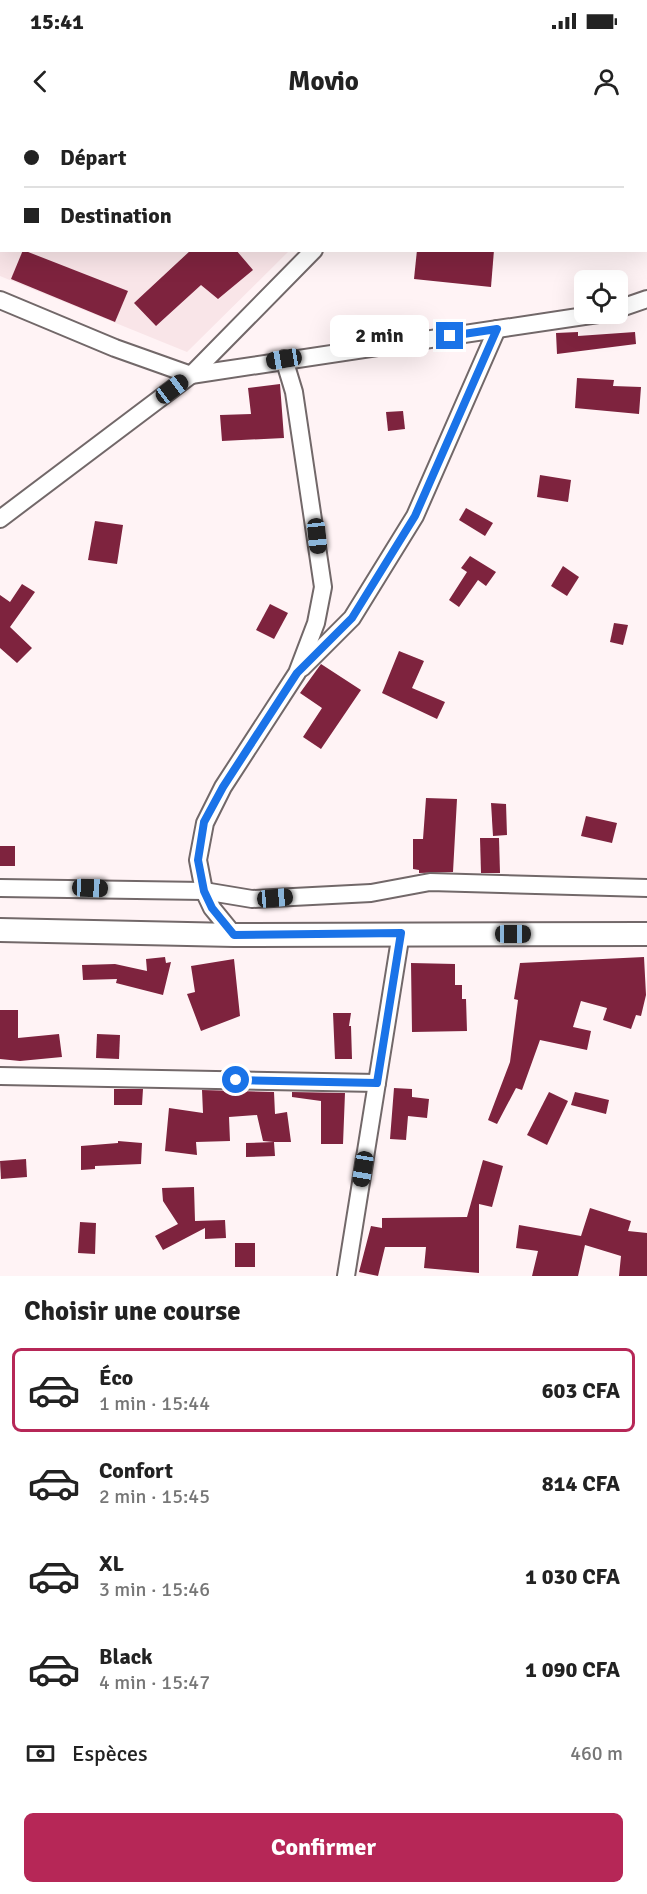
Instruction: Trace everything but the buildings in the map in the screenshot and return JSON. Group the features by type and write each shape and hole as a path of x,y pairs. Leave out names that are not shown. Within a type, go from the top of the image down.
{"main road":[{"path":"0,930 234,935 647,934"}],"street":[{"path":"0,519 191,375 312,252"},
{"path":"628,306 647,299"},
{"path":"0,300 115,348 191,375 284,359 574,318"},
{"path":"234,935 212,908 204,891 198,860 204,822 223,787 297,673 352,618 415,516 497,329"},
{"path":"284,359 294,392 323,587 316,623 297,673"},
{"path":"0,888 204,891 252,899 371,893 430,882 647,888"},
{"path":"346,1276 401,933"},
{"path":"0,1076 377,1083"}],"shaded area":[{"path":"0,252 288,252 187,352 0,276"}],"route":[{"path":"236,1080 377,1083 401,933 234,935 212,908 204,891 198,860 204,822 223,787 297,673 352,618 415,516 497,329 450,336"}]}
